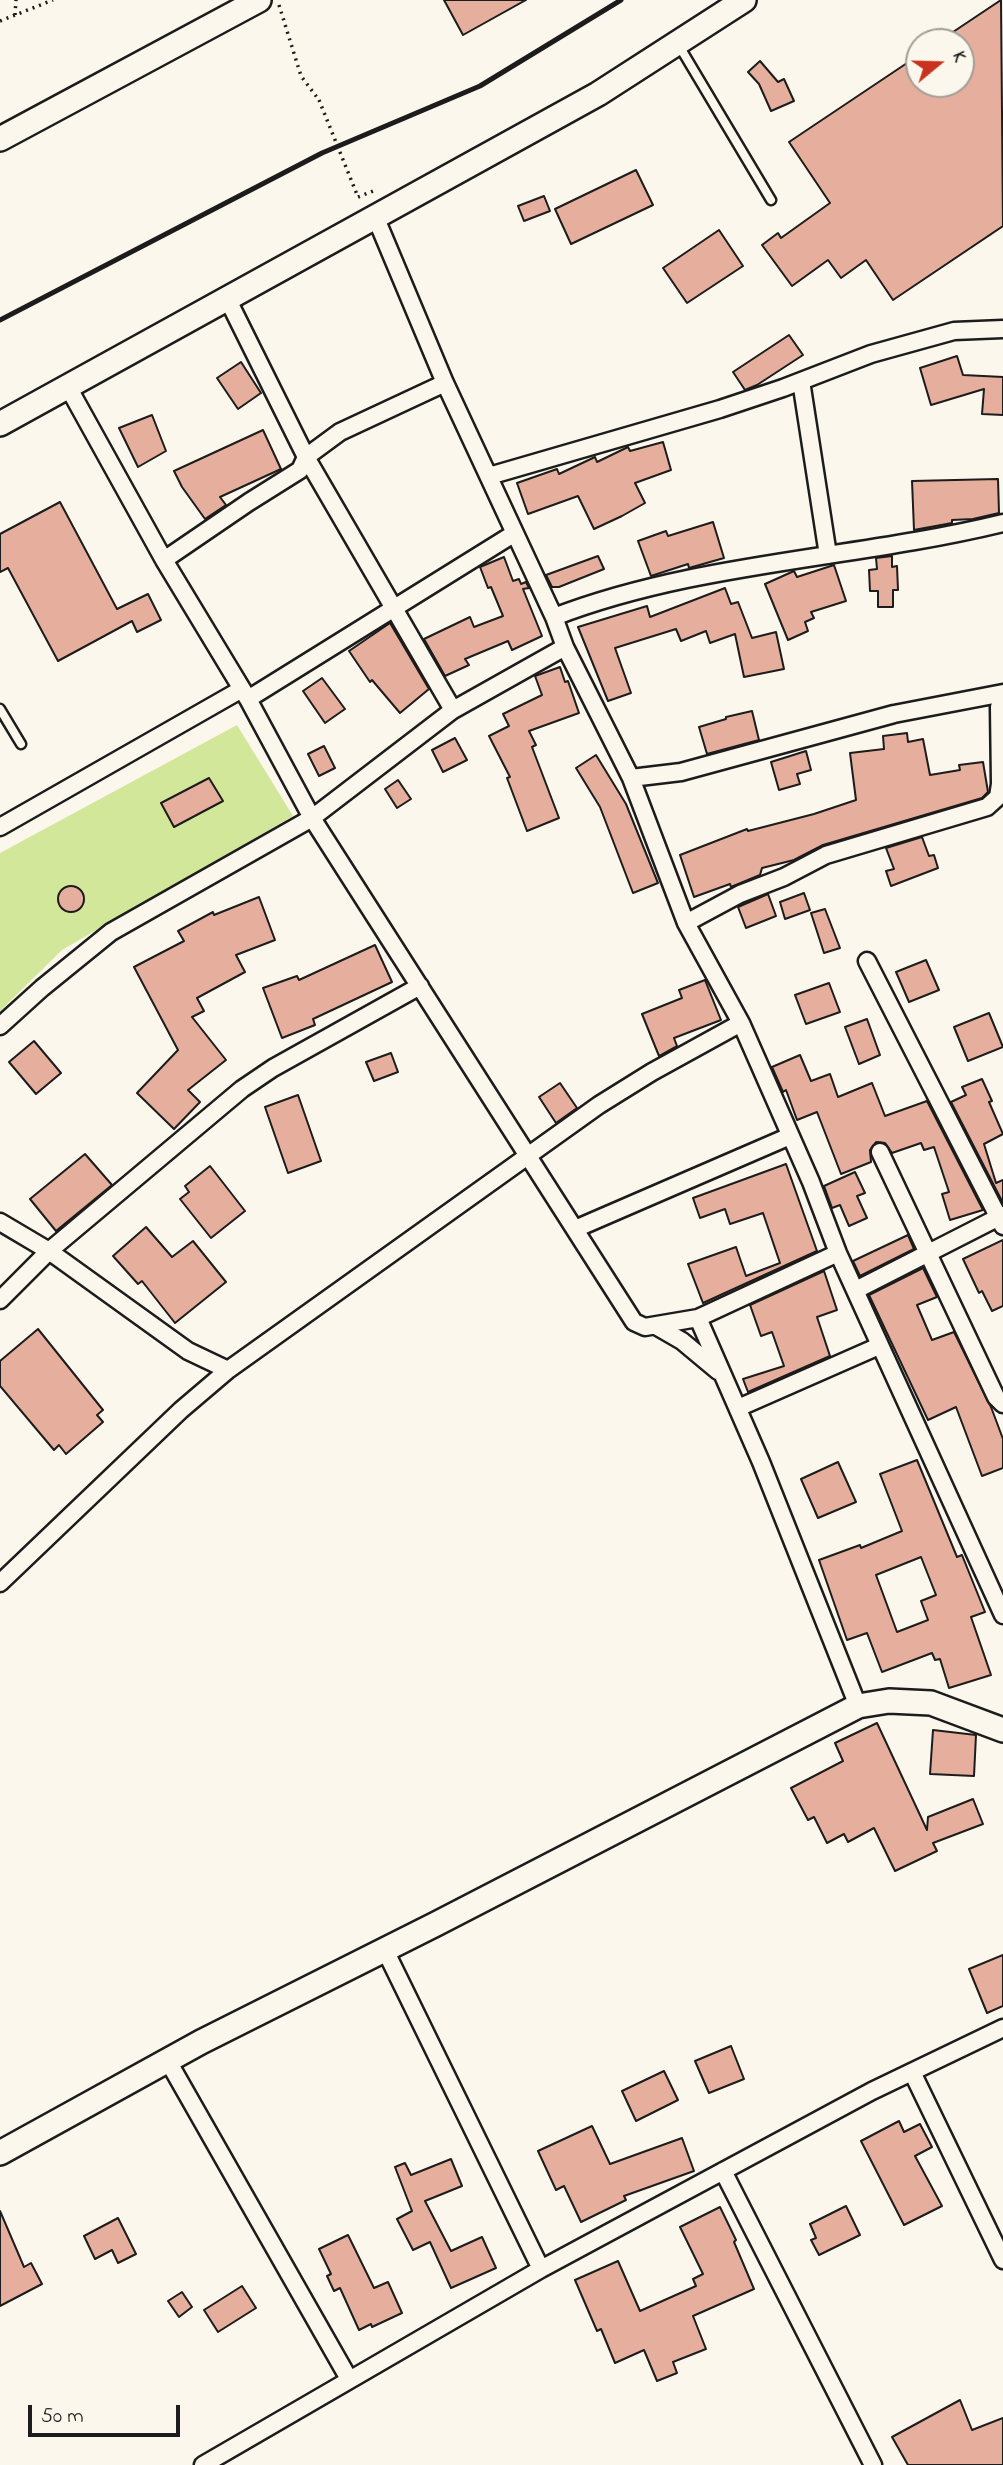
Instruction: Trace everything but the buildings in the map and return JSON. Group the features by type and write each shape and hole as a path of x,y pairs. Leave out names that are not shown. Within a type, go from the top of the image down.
{"street":[{"path":"0,139 259,0"},
{"path":"0,424 598,94 744,0"},
{"path":"375,216 446,383 554,617 565,647 631,778 686,923 741,1023 879,1346 1003,1615"},
{"path":"227,298 306,457 453,710"},
{"path":"489,476 720,409 871,354 954,331 1003,329"},
{"path":"801,381 828,555"},
{"path":"164,560 300,470 306,457 340,432 446,383"},
{"path":"67,385 164,560 245,694 312,818 634,1322 645,1327 698,1318 838,1253"},
{"path":"554,617 602,598 729,572 943,537 1003,523"},
{"path":"0,827 245,694 516,533"},
{"path":"0,1027 42,988 111,932 312,818 453,710 565,647"},
{"path":"631,778 681,772 894,714 1003,693"},
{"path":"686,923 740,894 783,877 826,855 987,807 998,797 1000,784 999,707 1003,700"},
{"path":"856,1290 1001,1219 867,961"},
{"path":"0,1300 48,1251 242,1089 273,1068 420,986"},
{"path":"0,1583 181,1410 228,1370 610,1098 741,1023"},
{"path":"575,1229 790,1136"},
{"path":"880,1152 996,1397 1003,1404"},
{"path":"0,1222 48,1251 188,1351 228,1370"},
{"path":"698,1318 761,1462 858,1706"},
{"path":"656,1326 708,1361 726,1381"},
{"path":"738,1408 879,1346"},
{"path":"0,2153 168,2061 858,1706 889,1701 931,1703 1003,1730"},
{"path":"385,1950 541,2269"},
{"path":"203,2465 541,2269 872,2091 1003,2028"},
{"path":"168,2061 349,2379"},
{"path":"912,2072 1003,2260"},
{"path":"723,2171 873,2465"}],"lane":[{"path":"678,44 771,200"},
{"path":"0,709 21,744"}],"path":[{"path":"15,15 16,0"},
{"path":"0,21 53,0"},
{"path":"277,0 291,38 300,76 319,100 358,197"}],"green space":[{"path":"237,725 293,816 62,950 0,1011 0,853"}],"railway":[{"path":"0,320 322,153 480,86 621,0"}]}
